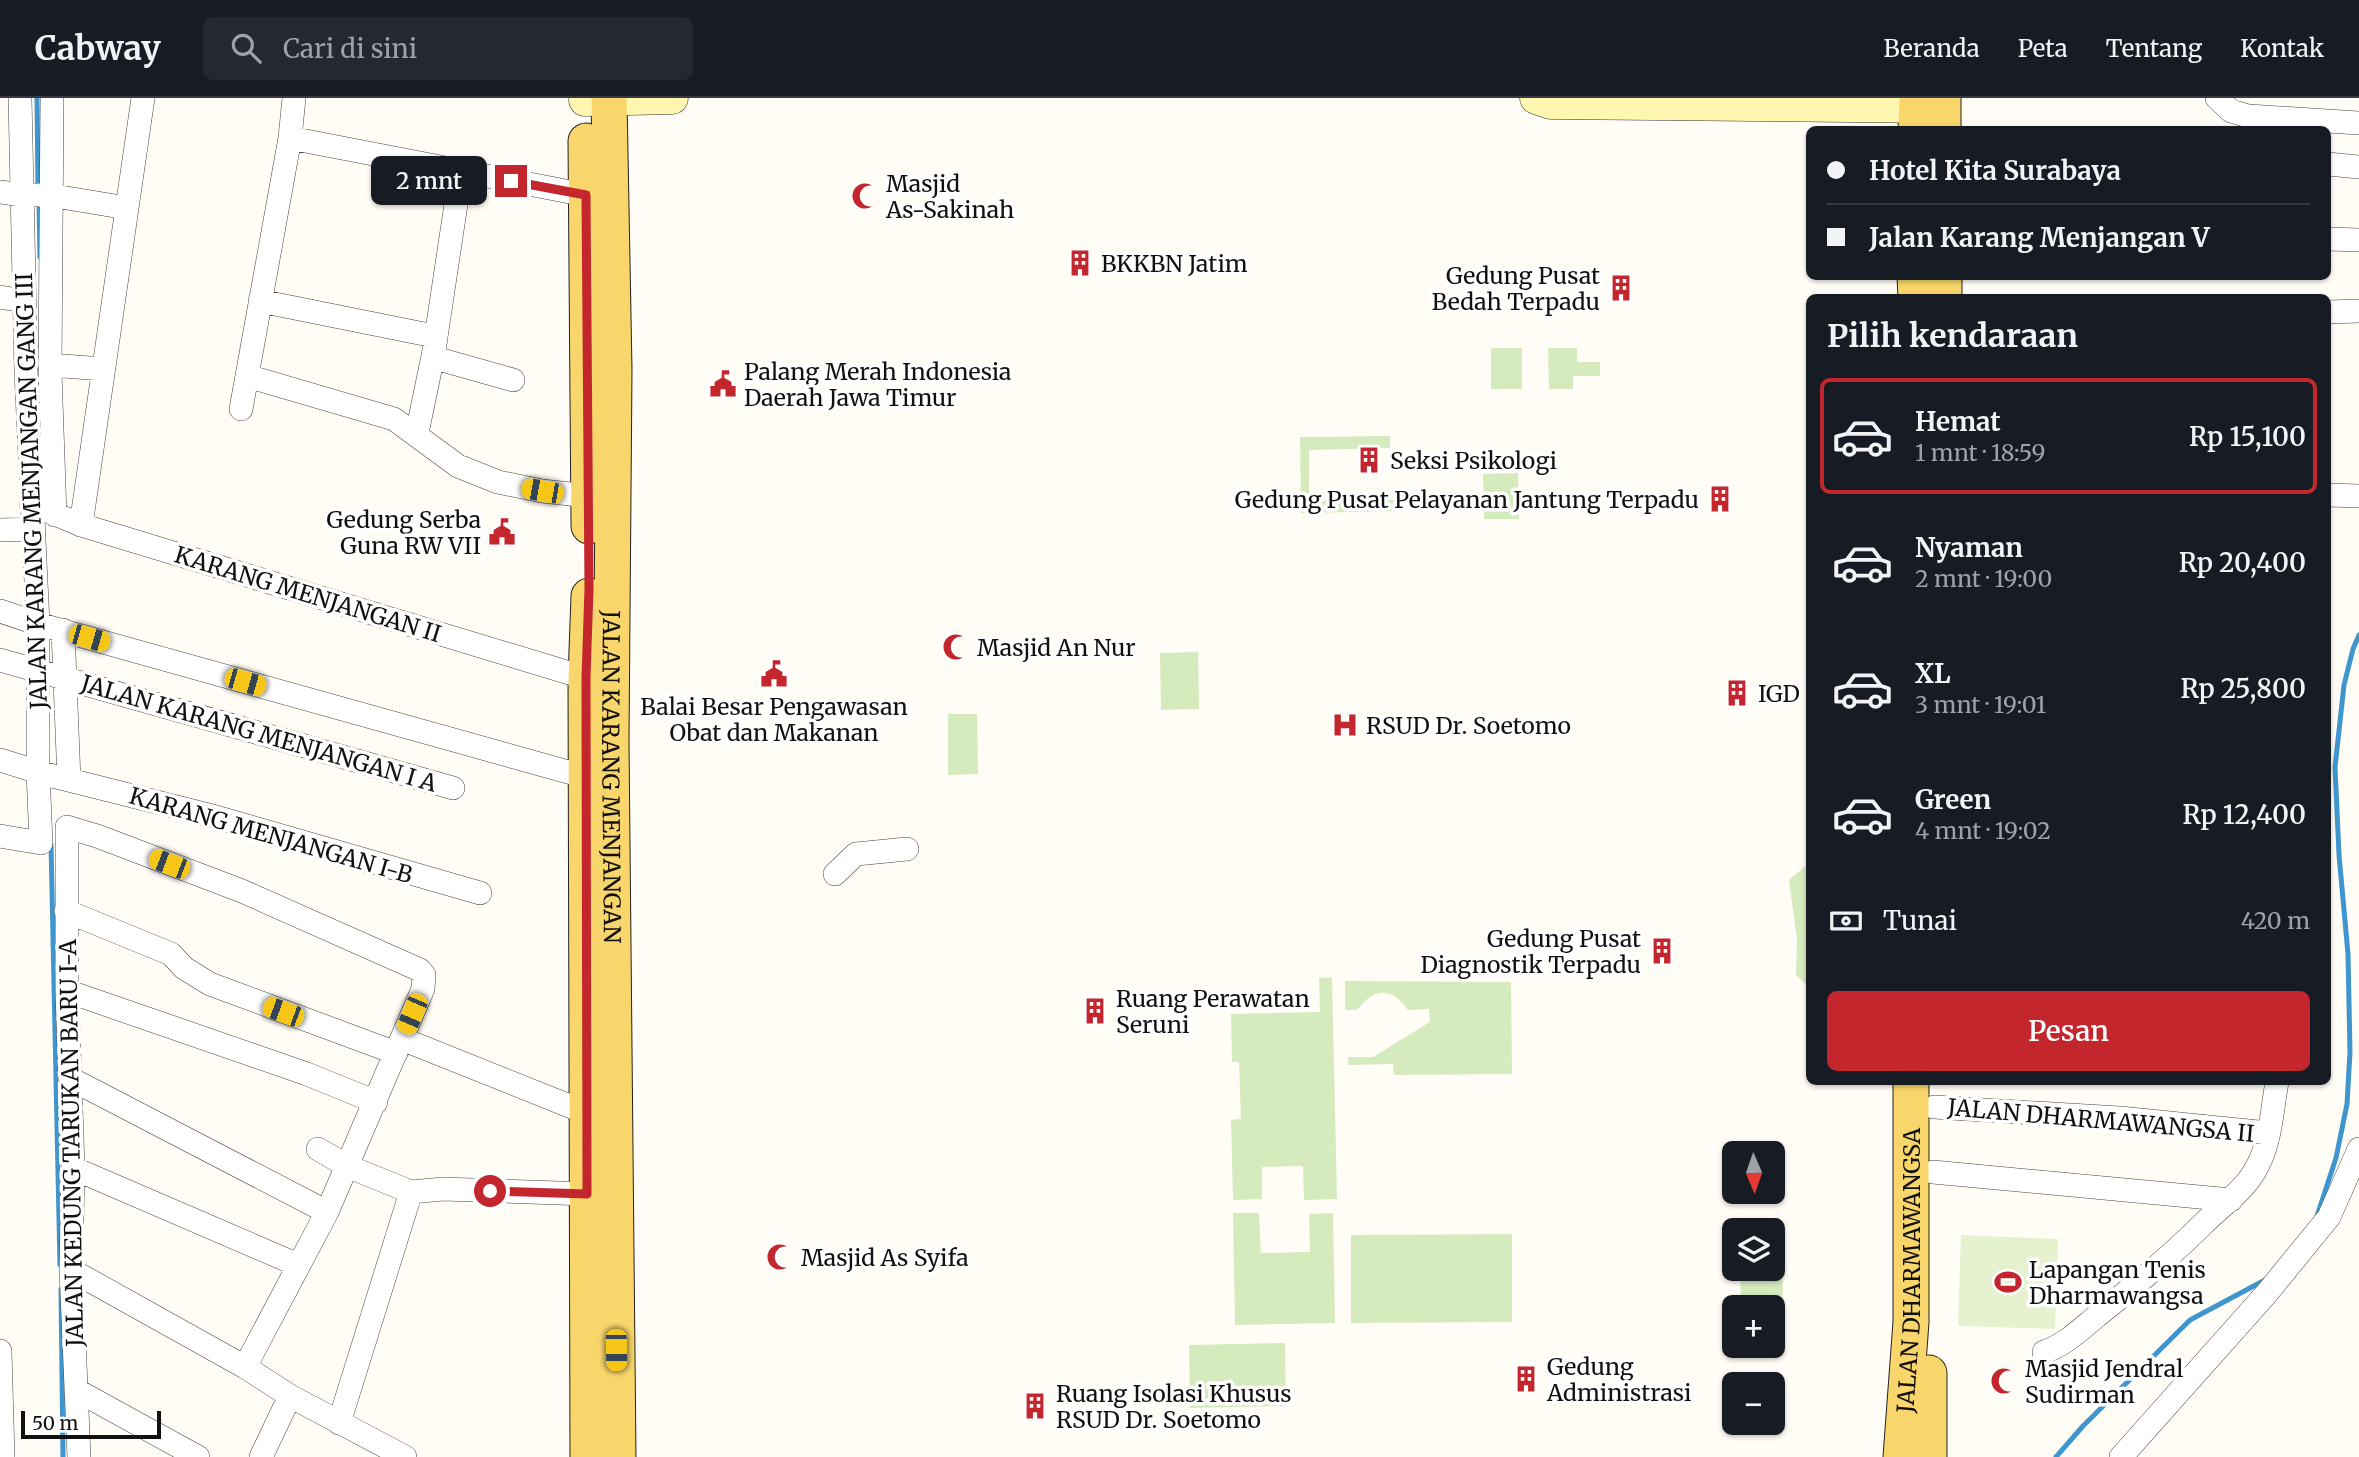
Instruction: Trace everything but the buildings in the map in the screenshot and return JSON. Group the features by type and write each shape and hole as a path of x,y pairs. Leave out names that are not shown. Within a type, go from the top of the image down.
{"main road":[{"path":"597,99 672,98"},
{"path":"1536,98 1551,103 1930,111"},
{"name":"JALAN KARANG MENJANGAN","path":"597,99 586,195 589,496 601,610 611,752 618,1457"},
{"name":"JALAN KARANG MENJANGAN","path":"588,1457 586,678 601,610 614,370 597,99"},
{"name":"JALAN DHARMAWANGSA","path":"1901,1457 1911,1321 1911,1085"},
{"name":"JALAN DHARMAWANGSA","path":"1929,1441 1934,1094"},
{"path":"571,1457 588,1411"},
{"path":"1929,1441 1942,1457"}],"street":[{"name":"JALAN KARANG MENJANGAN GANG III","path":"20,98 29,194 24,301 43,509 33,529 51,627 53,776 57,841"},
{"path":"43,509 50,365 29,194 52,98"},
{"path":"81,525 143,98"},
{"path":"241,410 290,138 294,98"},
{"path":"2217,98 2231,111 2248,116 2359,123"},
{"path":"290,138 586,195"},
{"path":"2331,164 2359,167"},
{"path":"417,433 434,346 461,171"},
{"path":"29,194 127,208"},
{"path":"2331,239 2359,240"},
{"path":"0,297 24,301"},
{"path":"260,301 434,346"},
{"path":"2331,312 2359,311"},
{"path":"434,346 435,358 513,380"},
{"path":"50,365 103,369"},
{"path":"247,376 383,414 405,424 458,466 498,482 542,491 589,496"},
{"path":"2331,495 2359,496"},
{"name":"KARANG MENJANGAN II","path":"43,509 81,525 586,678"},
{"path":"0,530 33,529"},
{"path":"0,611 586,777"},
{"name":"JALAN KARANG MENJANGAN I A","path":"0,660 453,788"},
{"path":"51,675 53,776"},
{"name":"KARANG MENJANGAN I-B","path":"0,760 216,817 481,893"},
{"path":"0,836 57,841 69,827 97,836 242,891 420,970 424,975 425,982 399,1046 327,1212 245,1367"},
{"name":"JALAN KEDUNG TARUKAN BARU I-A","path":"57,841 66,911 73,1168 71,1270 79,1457"},
{"path":"835,874 856,854 907,849"},
{"path":"66,911 171,954 184,968 210,984 399,1046 587,1113"},
{"path":"67,991 307,1074 376,1102"},
{"path":"71,1079 327,1212"},
{"path":"2044,1352 2064,1343 2135,1286 2231,1200 2257,1168 2268,1133 2276,1085"},
{"name":"JALAN DHARMAWANGSA II","path":"1934,1094 2120,1118 2268,1133"},
{"path":"2121,1457 2267,1293 2329,1217 2359,1149"},
{"path":"318,1150 347,1166 411,1192 443,1189 587,1194"},
{"path":"73,1168 298,1265"},
{"path":"1933,1172 2231,1200"},
{"path":"340,1423 411,1192"},
{"path":"71,1270 245,1367 290,1396 404,1457"},
{"path":"0,1352 3,1457"},
{"path":"76,1390 198,1457"},
{"path":"261,1457 290,1396"}],"green space":[{"path":"1491,348 1522,348 1522,389 1491,389"},
{"path":"1548,348 1577,348 1577,362 1600,362 1600,376 1573,376 1573,389 1549,389"},
{"path":"1390,436 1390,448 1309,450 1309,501 1401,500 1401,511 1301,513 1300,437"},
{"path":"1518,473 1519,519 1484,519 1483,474"},
{"path":"1198,652 1199,709 1161,710 1160,653"},
{"path":"948,714 977,714 978,774 948,775"},
{"path":"1806,866 1806,984 1796,975 1797,940 1789,880"},
{"path":"1332,977 1337,1199 1304,1200 1303,1166 1262,1167 1262,1199 1233,1200 1231,1120 1241,1119 1239,1062 1232,1062 1231,1014 1320,1012 1319,978"},
{"path":"1345,981 1511,982 1512,1074 1394,1075 1393,1064 1348,1065 1348,1057 1373,1057 1430,1022 1429,1009 1408,1010 1395,997 1382,993 1370,997 1357,1010 1345,1010"},
{"path":"1233,1213 1259,1213 1261,1253 1310,1252 1309,1214 1333,1213 1335,1323 1235,1325"},
{"path":"1512,1234 1512,1322 1351,1323 1351,1235"},
{"name":"Lapangan Tenis Dharmawangsa","path":"1961,1235 2058,1239 2055,1329 1958,1326"},
{"path":"1740,1281 1782,1281 1783,1295 1741,1295"},
{"path":"1285,1343 1286,1406 1190,1408 1189,1345"}],"waterway":[{"path":"37,98 38,191"},
{"path":"39,200 40,257"},
{"path":"2317,1216 2336,1158 2347,1104 2350,1052 2348,954 2339,855 2335,767 2344,685 2359,635"},
{"path":"51,844 60,1265"},
{"path":"2056,1457 2083,1426 2190,1320 2265,1280"},
{"path":"61,1289 63,1457"}],"place":[{"name":"Masjid As-Sakinah","path":"865,196"},
{"name":"BKKBN Jatim","path":"1080,263"},
{"name":"Gedung Pusat Bedah Terpadu","path":"1621,288"},
{"name":"Palang Merah Indonesia Daerah Jawa Timur","path":"723,384"},
{"name":"Seksi Psikologi","path":"1369,460"},
{"name":"Gedung Pusat Pelayanan Jantung Terpadu","path":"1720,499"},
{"name":"Gedung Serba Guna RW VII","path":"502,532"},
{"name":"Masjid An Nur","path":"956,647"},
{"name":"Balai Besar Pengawasan Obat dan Makanan","path":"774,674"},
{"name":"IGD","path":"1737,693"},
{"name":"RSUD Dr. Soetomo","path":"1345,725"},
{"name":"Gedung Pusat Diagnostik Terpadu","path":"1662,951"},
{"name":"Ruang Perawatan Seruni","path":"1095,1011"},
{"name":"Masjid As Syifa","path":"780,1257"},
{"name":"Lapangan Tenis Dharmawangsa","path":"2008,1282"},
{"name":"Gedung Administrasi","path":"1526,1379"},
{"name":"Masjid Jendral Sudirman","path":"2004,1381"},
{"name":"Ruang Isolasi Khusus RSUD Dr. Soetomo","path":"1035,1406"}],"route":[{"path":"490,1191 587,1194 586,678 589,611 589,380 586,195 511,181"}]}
